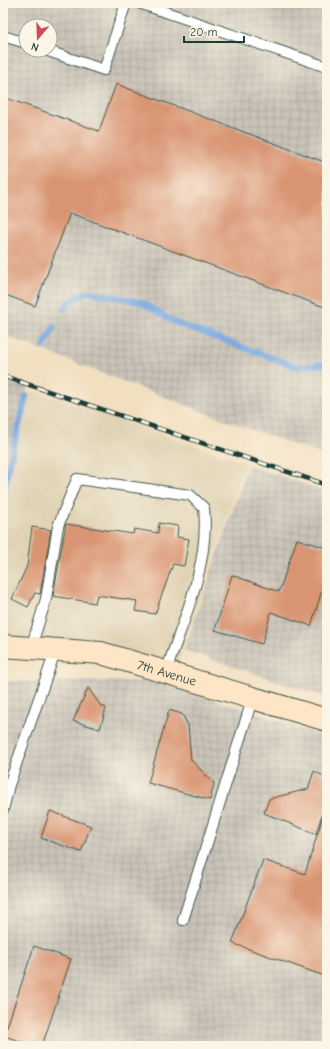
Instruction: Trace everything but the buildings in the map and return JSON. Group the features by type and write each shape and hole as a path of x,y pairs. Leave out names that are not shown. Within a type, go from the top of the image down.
{"street":[{"name":"7th Avenue","path":"3,646 101,653 327,720"}],"lane":[{"path":"58,54 104,70 126,3"},
{"path":"139,3 327,67"},
{"path":"3,36 18,41"},
{"path":"31,648 46,599 58,526 77,479 190,495 204,508 206,526 200,569 166,672"},
{"path":"3,810 9,785 56,649"},
{"path":"183,920 253,697"}],"shaded area":[{"path":"3,3 327,3 327,456 224,420 3,335"},
{"path":"3,376 28,385 7,474 3,499"},
{"path":"33,392 60,399 246,463 175,672 3,642 3,499 7,474 26,396"},
{"path":"248,465 327,492 327,698 184,650"},
{"path":"3,681 160,681 327,737 327,1046 3,1046"}],"waterway":[{"path":"64,309 69,302 88,292 116,297 143,303 176,323 297,367 327,364"},
{"path":"44,345 54,327"},
{"path":"3,499 7,474 26,396"}],"railway":[{"path":"3,376 327,485"}]}
